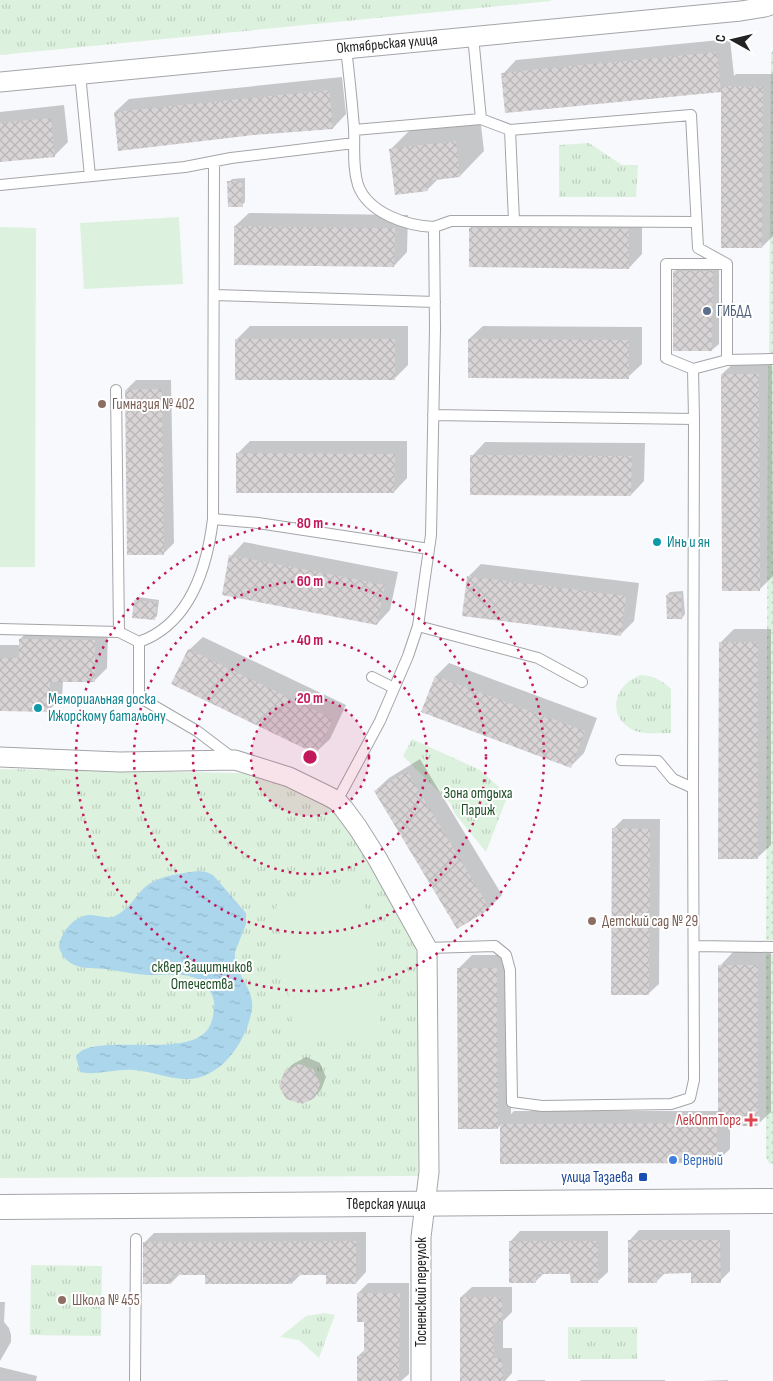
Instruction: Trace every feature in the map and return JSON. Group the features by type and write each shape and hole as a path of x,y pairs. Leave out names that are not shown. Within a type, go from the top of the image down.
{"street":[{"name":"Октябрьская улица","path":"0,82 740,10 765,7 773,4"},
{"path":"0,757 120,762 235,760 290,777 337,801 352,819 377,858 427,948"},
{"name":"Тосненский переулок","path":"421,1381 421,1237 429,1172 427,948"},
{"name":"Тверская улица","path":"0,1207 773,1201"}],"lane":[{"path":"473,36 481,119"},
{"path":"346,48 354,130 354,168 358,186 365,198 376,208 390,216 419,227 434,227 451,222 696,222"},
{"path":"80,74 90,176"},
{"path":"354,130 481,119 510,130 691,115 698,248 727,264"},
{"path":"510,130 514,221"},
{"path":"0,184 185,167 231,158 354,143"},
{"path":"0,629 118,632 139,642 153,637 166,628 180,614 203,569 213,519 214,162"},
{"path":"337,801 380,721 418,626 431,535 435,302 434,227"},
{"path":"727,264 666,264 666,358 693,369 727,360 773,360"},
{"path":"727,264 727,360"},
{"path":"214,295 435,302"},
{"path":"427,948 495,946 506,954 510,970 512,1102 542,1106 670,1104 690,1098 694,1080 693,369"},
{"path":"116,390 118,632"},
{"path":"433,415 694,420"},
{"path":"213,519 258,523 429,550"},
{"path":"418,626 538,658 582,682"},
{"path":"139,642 139,697 197,732 235,760"},
{"path":"372,677 394,688"},
{"path":"621,760 658,761 673,779 693,788"},
{"path":"694,946 773,947"},
{"path":"135,1381 136,1239"}],"green space":[{"path":"0,0 551,0 551,1 0,55"},
{"path":"773,51 773,354 769,354 771,53"},
{"path":"589,143 622,165 638,165 636,197 559,197 559,145"},
{"path":"179,217 183,284 84,289 80,223"},
{"path":"0,227 36,228 35,567 0,567"},
{"path":"768,365 773,366 773,940 766,940"},
{"path":"641,675 658,679 671,689 671,733 635,731 623,723 618,716 616,708 620,692 632,679"},
{"name":"Зона отдыха Париж","path":"412,739 480,770 508,795 486,852 455,814 451,804 403,756"},
{"name":"сквер Защитников Отечества","path":"0,769 240,773 276,780 311,796 331,810 348,828 363,850 409,928 415,946 420,977 418,1176 0,1178"},
{"path":"353,879 374,931 381,1037 294,1035 276,906"},
{"path":"766,954 773,954 773,1164 769,1163 766,1157"},
{"path":"31,1265 102,1266 101,1336 30,1335"},
{"path":"325,1313 335,1315 319,1358 299,1340 280,1337 306,1316"},
{"path":"568,1327 637,1327 637,1359 568,1359"}],"water":[{"path":"198,871 213,875 246,913 246,924 235,952 235,960 250,994 252,1009 249,1022 237,1046 229,1058 219,1067 208,1074 196,1078 183,1079 134,1070 80,1072 76,1057 83,1050 96,1046 173,1044 190,1041 202,1035 209,1027 214,1012 214,999 210,991 197,979 182,975 147,975 85,968 72,964 67,960 62,955 59,947 65,931 78,918 89,915 115,916 127,907 149,884 169,876"}],"building":[{"path":"717,52 721,92 505,113 501,73"},
{"path":"721,86 763,87 762,248 721,248"},
{"path":"329,90 333,129 254,135 118,151 114,112"},
{"path":"51,118 55,157 0,162 0,123"},
{"path":"456,141 460,177 427,181 428,191 395,195 389,149"},
{"path":"227,181 242,181 243,207 228,207"},
{"path":"234,226 395,228 394,267 234,265"},
{"path":"469,228 629,229 629,269 469,267"},
{"path":"673,271 713,271 712,351 673,351"},
{"path":"235,339 395,339 395,380 235,380"},
{"path":"468,339 629,340 629,379 468,378"},
{"path":"721,374 759,374 760,591 722,591"},
{"path":"162,389 164,555 127,555 125,390"},
{"path":"236,453 395,454 394,493 236,493"},
{"path":"470,455 632,456 631,496 470,495"},
{"path":"229,555 385,585 377,625 222,595"},
{"path":"467,576 626,596 621,636 462,616"},
{"path":"681,594 682,619 667,619 666,595"},
{"path":"134,600 157,602 155,620 132,618"},
{"path":"19,639 95,640 95,682 50,682 50,712 0,711 0,658 19,658"},
{"path":"719,642 758,642 758,859 718,859"},
{"path":"188,649 333,719 316,754 171,684"},
{"path":"435,676 585,731 571,768 421,712"},
{"path":"407,771 490,909 457,929 374,791"},
{"path":"612,828 650,829 649,995 611,995"},
{"path":"718,965 758,965 758,1126 718,1126"},
{"path":"457,968 497,968 498,1129 458,1129"},
{"path":"299,1064 313,1069 320,1084 315,1098 302,1104 286,1099 279,1086 285,1070"},
{"path":"717,1123 717,1163 500,1164 500,1124"},
{"path":"628,1240 720,1240 721,1283 691,1283 691,1273 657,1274 657,1283 628,1283"},
{"path":"356,1241 356,1284 326,1284 326,1275 292,1275 292,1284 205,1284 205,1275 172,1275 171,1284 143,1284 143,1242"},
{"path":"509,1241 598,1241 598,1283 571,1283 570,1274 536,1274 536,1283 509,1283"},
{"path":"357,1293 400,1293 399,1381 357,1381 357,1356 364,1356 364,1322 357,1322"},
{"path":"460,1297 502,1297 503,1323 493,1323 494,1358 502,1358 503,1381 460,1381"}],"place":[{"name":"ГИБДД","path":"707,311"},
{"name":"Гимназия № 402","path":"102,404"},
{"name":"Инь и ян","path":"657,542"},
{"name":"Мемориальная доска Ижорскому батальону","path":"38,708"},
{"name":"Детский сад № 29","path":"592,921"},
{"name":"ЛекОптТорг","path":"751,1120"},
{"name":"Верный","path":"673,1160"},
{"name":"улица Тазаева","path":"643,1177"},
{"name":"Школа № 455","path":"62,1300"}]}
